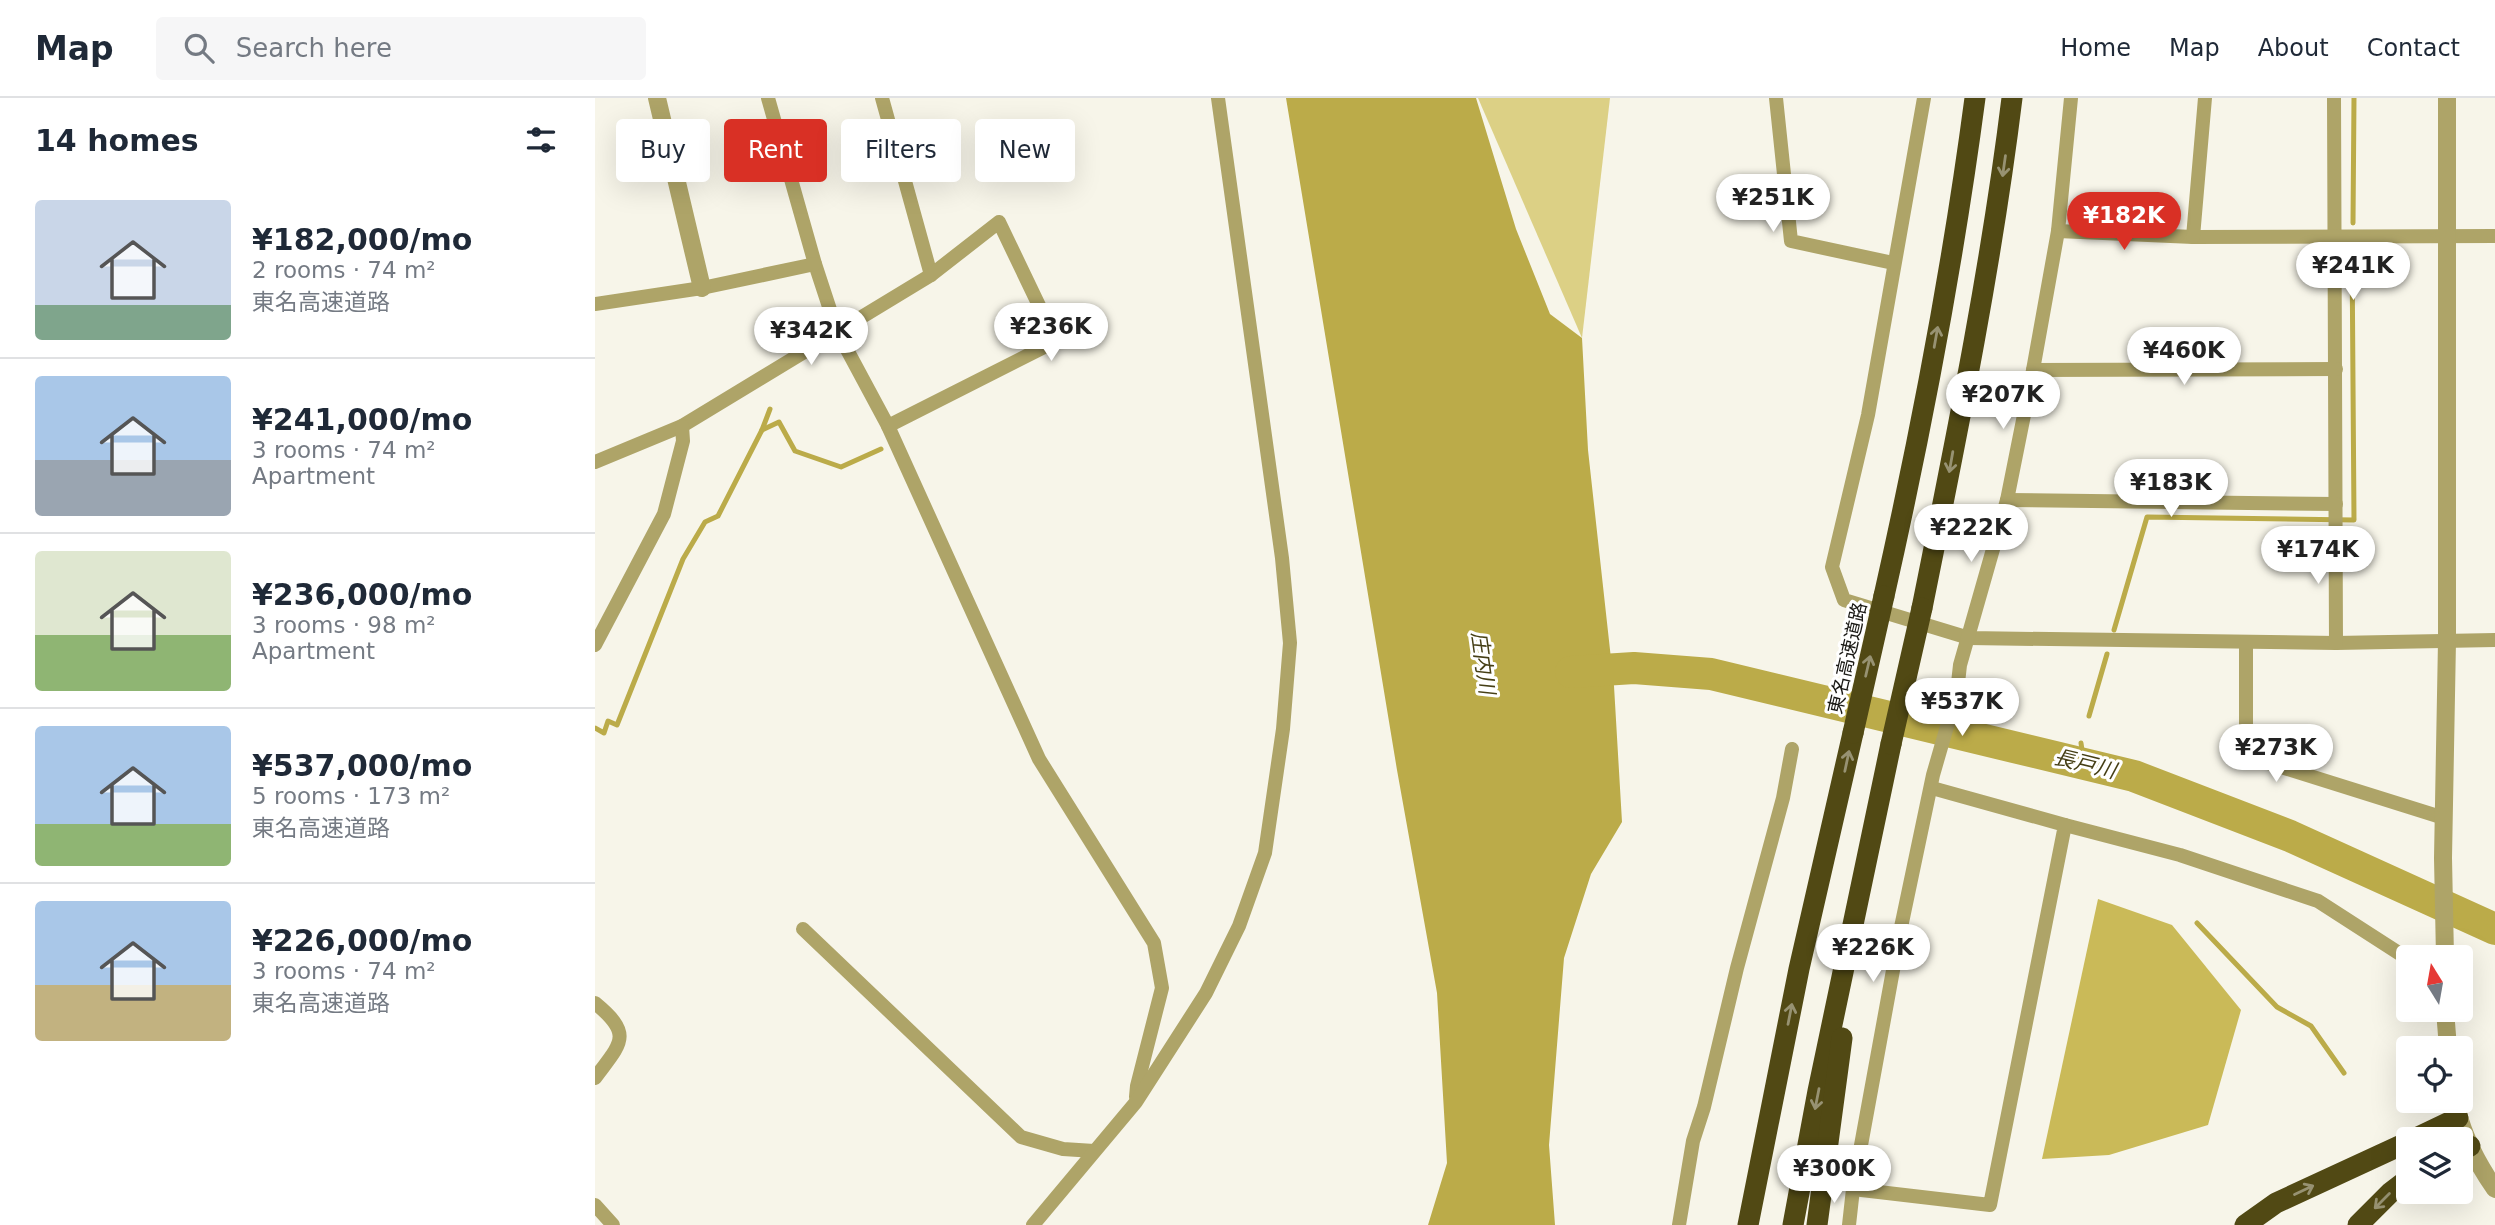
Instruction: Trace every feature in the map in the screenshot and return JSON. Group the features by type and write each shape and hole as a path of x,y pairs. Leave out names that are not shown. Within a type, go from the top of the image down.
{"highway":[{"name":"東名高速道路","path":"1746,1225 1799,969 1916,452 1966,166 1975,98"},
{"path":"1817,1225 1863,874 1947,483 1996,212 2012,98"},
{"path":"1793,1225 1878,800"},
{"path":"2431,1127 2451,1113"},
{"path":"2245,1225 2276,1203 2396,1148"},
{"path":"2358,1225 2396,1188"}],"street":[{"path":"657,98 702,288"},
{"path":"768,98 837,331 888,426 1039,759 1154,943 1162,988 1137,1086 1136,1102"},
{"path":"882,98 931,275"},
{"path":"1033,1225 1136,1102 1206,993 1239,926 1265,853 1283,729 1290,643 1282,558 1218,98"},
{"path":"1776,98 1791,241 1893,263"},
{"path":"1924,98 1868,415 1832,567 1844,600 1969,638 2336,643 2495,640"},
{"path":"1849,1225 1853,1189 1900,932 1933,781 1957,692 1960,666 2007,500 2033,370 2058,231 2071,98"},
{"path":"2193,237 2205,98"},
{"path":"2334,98 2336,643"},
{"path":"2445,945 2443,858 2447,641 2447,98"},
{"path":"595,462 683,426 931,275 999,222 1056,341 888,426"},
{"path":"2058,231 2193,237 2495,236"},
{"path":"595,304 702,288 815,264"},
{"path":"2033,370 2336,369"},
{"path":"595,645 664,514 683,442 683,426"},
{"path":"2007,500 2336,506"},
{"path":"2246,642 2246,756 2444,818"},
{"path":"1679,1225 1693,1141 1783,798 1792,748"},
{"path":"1933,781 2065,825 2180,855 2318,901 2396,951"},
{"path":"1853,1189 1990,1205 2065,825"},
{"path":"803,929 1021,1137 1063,1149 1094,1151"},
{"path":"595,1003 615,1019 619,1032 618,1046 595,1078"},
{"path":"2473,1159 2495,1189"},
{"path":"595,1205 610,1224"}],"shaded area":[{"path":"1478,98 1610,98 1582,338"},
{"path":"2098,899 2172,925 2241,1010 2208,1125 2109,1155 2042,1159"}],"water":[{"name":"庄内川","path":"1286,98 1476,98 1516,229 1550,314 1582,338 1588,450 1614,686 1622,822 1591,874 1564,958 1549,1145 1555,1225 1428,1225 1447,1163 1437,993 1397,770"}],"waterway":[{"path":"2353,223 2354,98"},
{"path":"2114,630 2147,517 2354,520 2352,247"},
{"path":"595,728 604,733 608,721 617,725 683,559 705,522 718,516 770,409"},
{"path":"762,430 779,422 795,451 841,467 881,449"},
{"path":"2089,716 2107,654"},
{"name":"長戸川","path":"1571,672 1634,668 1711,674 2134,776 2290,836 2495,929"},
{"path":"2081,743 2084,764"},
{"path":"2197,923 2277,1007 2311,1026 2344,1073"}]}
